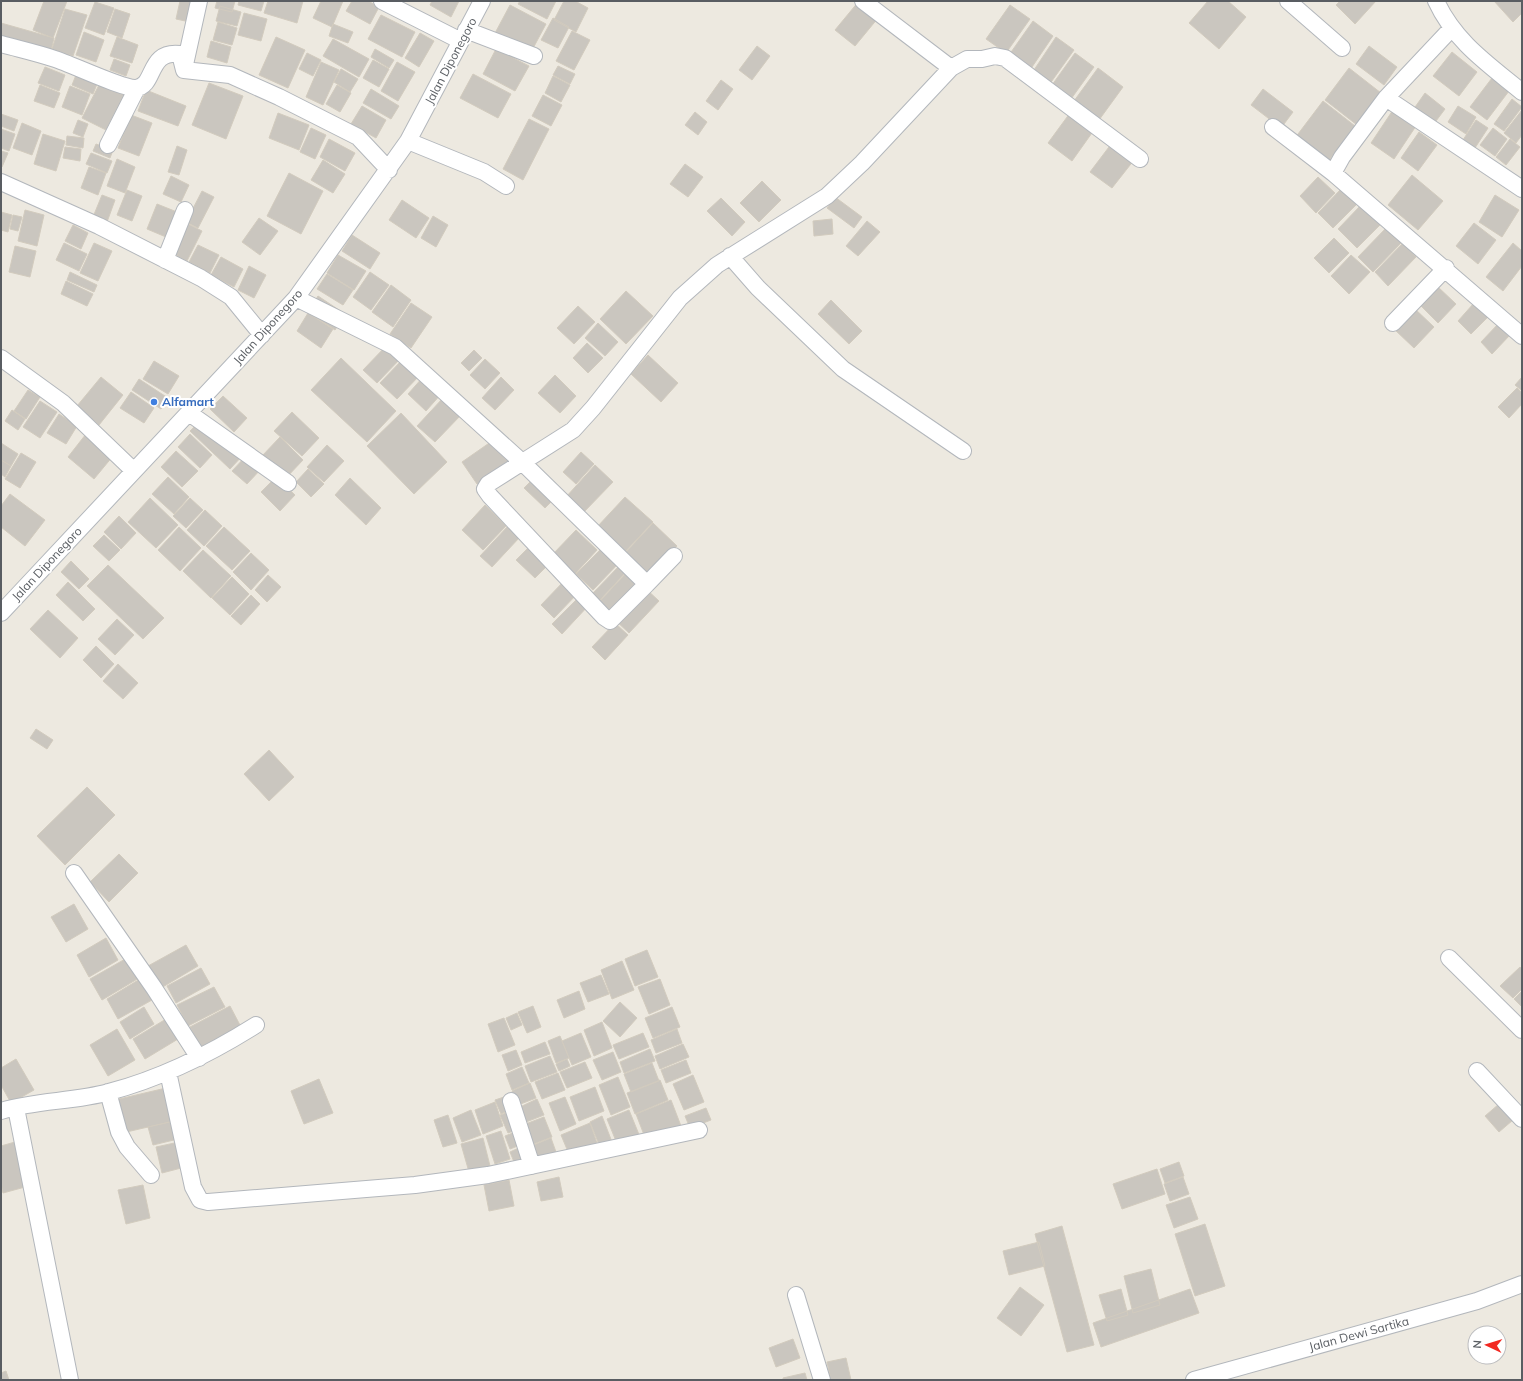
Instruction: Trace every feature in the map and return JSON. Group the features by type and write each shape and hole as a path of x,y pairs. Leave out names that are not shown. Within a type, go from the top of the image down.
{"street":[{"path":"184,70 199,1"},
{"path":"382,1 463,36 534,56"},
{"name":"Jalan Diponegoro","path":"1,613 296,298 389,170 408,141 482,1"},
{"path":"863,1 951,68"},
{"path":"1288,1 1342,48"},
{"path":"1436,1 1451,29 1470,49 1522,92"},
{"path":"1333,173 1342,157 1386,98 1451,29"},
{"path":"1,44 55,59 123,85 137,88 143,86 159,59 164,55 172,53 180,54 184,70"},
{"path":"674,556 610,621 604,617 485,489 488,484 573,430 593,408 680,298 717,265 827,196 862,162 951,68 967,59 982,59 996,56 1004,58 1140,160"},
{"path":"184,70 230,75 279,97 358,137 389,170"},
{"path":"108,145 137,88"},
{"path":"1386,98 1522,189"},
{"path":"1273,127 1333,173 1446,268 1522,336"},
{"path":"408,141 484,172 506,186"},
{"path":"1,182 99,226 201,278 232,297 262,335"},
{"path":"165,260 186,210"},
{"path":"730,256 758,288 843,369 963,451"},
{"path":"1393,323 1446,268"},
{"path":"296,298 395,347 523,463 647,584"},
{"path":"1,358 63,403 134,471"},
{"path":"189,413 288,483"},
{"path":"74,873 154,988 199,1058"},
{"path":"1449,958 1522,1030"},
{"path":"70,1380 9,1110 108,1092 168,1072 199,1058 256,1025"},
{"path":"1477,1071 1522,1119"},
{"path":"168,1072 193,1187 198,1197 203,1202 415,1185 488,1176 699,1130"},
{"path":"108,1092 119,1132 127,1147 151,1175"},
{"path":"511,1101 532,1166"},
{"name":"Jalan Dewi Sartika","path":"1194,1380 1477,1301 1522,1284"},
{"path":"796,1295 822,1380"}],"building":[{"path":"44,1 67,1 53,38 33,30"},
{"path":"180,1 195,1 190,22 176,19"},
{"path":"217,1 235,1 232,12 215,8"},
{"path":"239,1 264,1 261,11 238,5"},
{"path":"268,1 303,1 297,23 264,13"},
{"path":"321,1 343,1 332,27 313,18"},
{"path":"352,1 368,1 379,7 370,24 346,11"},
{"path":"432,1 459,1 451,17 430,5"},
{"path":"520,1 556,1 547,19 518,4"},
{"path":"564,1 575,1 588,8 576,32 554,20"},
{"path":"859,1 883,12 855,46 835,30"},
{"path":"1208,1 1228,1 1246,17 1219,49 1189,23"},
{"path":"1340,1 1376,1 1355,24 1336,5"},
{"path":"1494,1 1522,1 1522,13 1513,22"},
{"path":"95,2 114,8 104,35 85,28"},
{"path":"510,5 546,24 530,54 494,35"},
{"path":"1010,5 1030,19 1006,53 986,39"},
{"path":"220,6 241,12 237,26 216,21"},
{"path":"65,9 87,15 73,56 52,49"},
{"path":"115,9 130,14 122,38 107,32"},
{"path":"244,13 267,19 261,41 238,35"},
{"path":"381,15 415,32 402,57 368,39"},
{"path":"553,18 569,27 558,48 541,40"},
{"path":"1033,21 1053,36 1030,70 1009,55"},
{"path":"218,22 237,28 232,45 213,40"},
{"path":"1,23 54,38 50,55 1,42"},
{"path":"333,24 353,32 348,43 329,36"},
{"path":"572,31 590,40 574,70 556,61"},
{"path":"84,32 104,40 96,62 76,55"},
{"path":"420,33 434,41 419,67 405,58"},
{"path":"117,37 138,45 132,63 110,56"},
{"path":"276,37 305,50 288,88 259,75"},
{"path":"1056,37 1074,50 1049,85 1032,73"},
{"path":"333,39 369,59 359,77 323,56"},
{"path":"211,41 231,47 227,63 207,57"},
{"path":"757,46 770,56 752,80 739,70"},
{"path":"1369,46 1397,67 1384,85 1356,64"},
{"path":"375,49 394,60 389,68 371,57"},
{"path":"496,49 529,66 515,91 483,74"},
{"path":"1452,52 1477,72 1459,96 1433,76"},
{"path":"307,53 321,60 313,76 299,69"},
{"path":"1075,53 1094,67 1071,99 1052,85"},
{"path":"114,59 130,65 126,76 110,70"},
{"path":"373,60 389,69 379,87 363,78"},
{"path":"321,62 339,70 323,105 306,97"},
{"path":"397,62 415,72 398,101 381,91"},
{"path":"558,66 575,74 570,84 553,75"},
{"path":"45,67 65,75 59,91 38,83"},
{"path":"1098,68 1123,87 1099,120 1074,101"},
{"path":"1349,68 1381,93 1357,125 1325,100"},
{"path":"341,69 358,79 350,92 334,82"},
{"path":"473,74 511,94 498,118 460,98"},
{"path":"76,75 97,84 93,94 72,85"},
{"path":"553,76 570,85 561,102 545,93"},
{"path":"1492,78 1509,91 1487,120 1470,107"},
{"path":"721,80 733,89 718,110 706,101"},
{"path":"100,83 124,95 106,130 82,118"},
{"path":"209,83 243,96 226,139 192,125"},
{"path":"40,85 60,93 54,108 34,101"},
{"path":"337,85 351,93 340,112 326,104"},
{"path":"70,86 90,94 82,115 62,107"},
{"path":"371,89 399,106 391,119 363,103"},
{"path":"1263,89 1293,112 1281,128 1251,105"},
{"path":"146,90 186,106 178,126 138,111"},
{"path":"1425,93 1445,109 1433,125 1413,110"},
{"path":"543,95 562,105 551,126 532,116"},
{"path":"1512,99 1522,107 1504,131 1494,124"},
{"path":"1323,101 1355,126 1327,163 1295,138"},
{"path":"362,106 386,120 376,138 351,124"},
{"path":"1458,106 1476,117 1466,134 1448,122"},
{"path":"1393,110 1416,126 1394,159 1371,143"},
{"path":"1522,110 1522,135 1516,143 1504,133"},
{"path":"695,112 707,122 698,135 685,125"},
{"path":"278,113 309,125 299,150 269,138"},
{"path":"1070,113 1094,130 1072,161 1048,143"},
{"path":"1,114 18,120 14,131 1,126"},
{"path":"131,115 152,123 139,156 118,148"},
{"path":"529,119 549,129 523,180 503,169"},
{"path":"78,120 88,124 83,137 73,133"},
{"path":"1476,120 1488,128 1473,151 1461,143"},
{"path":"22,123 41,131 32,155 13,148"},
{"path":"311,128 326,135 315,159 300,152"},
{"path":"1493,128 1507,139 1495,156 1480,145"},
{"path":"1,129 15,134 9,151 1,148"},
{"path":"1419,132 1437,145 1418,171 1401,158"},
{"path":"43,134 65,141 56,171 34,164"},
{"path":"67,136 84,138 83,148 66,145"},
{"path":"329,139 355,153 345,171 320,157"},
{"path":"1510,139 1520,147 1506,165 1496,157"},
{"path":"1112,143 1134,160 1112,188 1090,172"},
{"path":"96,144 113,150 110,158 93,151"},
{"path":"177,146 187,150 179,175 168,172"},
{"path":"65,147 81,149 80,161 63,158"},
{"path":"1,151 8,153 2,167 1,166"},
{"path":"91,153 112,161 107,173 86,164"},
{"path":"117,159 135,167 125,193 107,186"},
{"path":"323,160 345,174 333,193 311,180"},
{"path":"685,164 703,177 688,197 670,184"},
{"path":"89,167 106,173 98,195 81,188"},
{"path":"289,173 323,191 301,234 267,216"},
{"path":"1412,175 1443,201 1418,230 1388,205"},
{"path":"171,176 189,185 181,202 163,194"},
{"path":"1318,177 1335,193 1316,213 1300,196"},
{"path":"762,181 781,200 759,222 740,203"},
{"path":"1341,189 1357,204 1333,228 1318,213"},
{"path":"127,190 142,196 132,221 117,215"},
{"path":"202,191 214,197 198,228 186,222"},
{"path":"102,195 115,200 107,222 93,217"},
{"path":"1495,195 1519,210 1502,237 1479,222"},
{"path":"835,197 862,217 854,228 827,208"},
{"path":"721,198 745,222 732,236 707,211"},
{"path":"402,200 429,218 416,238 389,220"},
{"path":"157,204 177,212 166,237 147,229"},
{"path":"1361,205 1380,225 1357,248 1338,229"},
{"path":"25,210 44,215 37,246 18,241"},
{"path":"1,212 12,215 8,232 1,230"},
{"path":"13,215 22,217 18,231 10,229"},
{"path":"433,216 448,225 436,247 421,238"},
{"path":"259,218 278,231 260,255 242,242"},
{"path":"832,219 833,234 814,236 813,221"},
{"path":"867,221 880,232 858,256 846,246"},
{"path":"186,223 202,231 187,261 171,253"},
{"path":"1474,223 1496,240 1478,264 1456,246"},
{"path":"73,225 88,233 81,249 65,241"},
{"path":"1387,227 1402,242 1373,272 1358,257"},
{"path":"352,235 380,253 370,269 342,251"},
{"path":"1334,238 1349,253 1329,273 1314,258"},
{"path":"64,243 87,254 79,271 56,260"},
{"path":"94,243 112,251 98,281 80,273"},
{"path":"1403,243 1416,257 1388,286 1375,272"},
{"path":"1513,243 1522,251 1522,266 1503,291 1486,277"},
{"path":"198,245 219,255 210,273 189,262"},
{"path":"15,246 36,251 30,277 9,272"},
{"path":"338,255 366,271 354,290 327,273"},
{"path":"1351,255 1370,272 1349,294 1331,276"},
{"path":"221,257 243,269 234,287 211,275"},
{"path":"249,266 266,275 254,298 238,290"},
{"path":"70,272 97,285 94,292 67,280"},
{"path":"370,272 389,285 371,310 353,297"},
{"path":"327,274 353,290 343,305 317,289"},
{"path":"66,281 93,294 87,306 61,294"},
{"path":"391,285 411,300 393,327 372,312"},
{"path":"1437,286 1456,304 1438,323 1419,304"},
{"path":"626,291 653,316 626,344 600,319"},
{"path":"318,296 345,314 335,330 308,312"},
{"path":"831,300 862,331 849,344 818,314"},
{"path":"411,303 432,317 411,348 390,334"},
{"path":"1474,303 1488,317 1471,334 1458,321"},
{"path":"578,306 595,322 574,344 557,328"},
{"path":"1414,308 1434,327 1414,348 1394,329"},
{"path":"308,313 333,329 321,348 297,331"},
{"path":"598,323 618,342 605,356 585,338"},
{"path":"1499,323 1510,335 1492,354 1481,342"},
{"path":"587,343 603,358 588,373 573,358"},
{"path":"387,345 401,358 377,383 363,370"},
{"path":"474,350 482,358 469,371 461,363"},
{"path":"648,355 678,383 661,402 631,374"},
{"path":"341,358 396,411 367,442 311,390"},
{"path":"403,359 420,375 397,399 380,383"},
{"path":"485,359 500,373 485,389 470,375"},
{"path":"154,361 179,376 168,394 143,379"},
{"path":"555,375 576,396 560,413 538,393"},
{"path":"424,376 442,393 426,411 408,394"},
{"path":"101,377 123,395 99,425 77,406"},
{"path":"501,377 514,390 495,410 482,398"},
{"path":"1522,377 1522,391 1515,385"},
{"path":"139,379 168,398 161,409 132,390"},
{"path":"1517,388 1522,393 1522,404 1509,418 1498,407"},
{"path":"28,390 40,397 26,419 14,411"},
{"path":"131,392 154,408 144,423 120,408"},
{"path":"223,396 247,418 234,432 210,409"},
{"path":"443,398 461,415 435,442 417,426"},
{"path":"40,401 57,412 40,438 23,427"},
{"path":"12,410 25,419 18,430 5,421"},
{"path":"292,412 319,438 302,456 274,431"},
{"path":"401,413 447,462 414,494 367,446"},
{"path":"59,414 77,426 66,444 47,433"},
{"path":"205,416 244,454 230,469 190,431"},
{"path":"86,434 113,456 94,479 68,457"},
{"path":"190,434 212,455 200,468 178,447"},
{"path":"280,437 303,460 285,479 262,456"},
{"path":"495,439 510,461 477,484 462,462"},
{"path":"1,443 18,454 11,466 1,460"},
{"path":"327,445 344,461 324,482 307,467"},
{"path":"176,451 198,471 182,487 161,467"},
{"path":"581,452 594,464 576,484 563,472"},
{"path":"21,453 36,462 20,488 5,479"},
{"path":"247,455 262,468 247,484 232,471"},
{"path":"1,460 11,466 5,477 1,474"},
{"path":"595,465 613,482 583,513 566,497"},
{"path":"308,469 324,484 311,497 296,482"},
{"path":"168,477 189,497 174,514 152,494"},
{"path":"276,477 295,495 280,511 261,492"},
{"path":"535,477 556,497 545,508 524,488"},
{"path":"350,478 381,508 366,525 335,495"},
{"path":"10,494 45,520 25,546 1,527 1,506"},
{"path":"625,497 653,522 624,553 597,527"},
{"path":"150,498 178,525 156,548 128,522"},
{"path":"190,498 203,510 186,528 173,516"},
{"path":"485,505 506,526 483,550 462,530"},
{"path":"205,510 222,526 204,546 187,530"},
{"path":"119,516 136,533 121,549 104,532"},
{"path":"653,523 677,546 649,576 625,553"},
{"path":"508,526 520,537 492,567 480,556"},
{"path":"179,527 201,548 180,571 158,550"},
{"path":"224,527 250,551 232,570 206,546"},
{"path":"576,530 597,550 575,574 553,554"},
{"path":"104,535 120,550 109,561 93,546"},
{"path":"531,545 550,563 535,578 516,560"},
{"path":"602,548 618,564 593,590 576,574"},
{"path":"203,550 231,576 211,598 183,571"},
{"path":"251,553 269,570 251,590 233,572"},
{"path":"71,561 89,579 79,589 61,572"},
{"path":"108,565 164,618 143,639 87,586"},
{"path":"620,565 627,571 600,600 593,593"},
{"path":"628,571 643,585 614,615 600,601"},
{"path":"268,575 281,587 267,602 255,590"},
{"path":"232,577 249,594 230,615 212,598"},
{"path":"565,580 579,592 554,618 541,605"},
{"path":"68,582 95,609 83,621 56,595"},
{"path":"645,588 659,601 629,633 615,620"},
{"path":"251,595 260,604 241,625 231,616"},
{"path":"580,596 589,605 562,634 552,624"},
{"path":"48,610 78,638 60,658 30,629"},
{"path":"117,619 134,635 115,655 98,639"},
{"path":"615,623 628,635 605,660 592,647"},
{"path":"96,646 114,664 101,678 83,660"},
{"path":"118,664 138,683 123,699 103,681"},
{"path":"36,729 53,740 47,749 30,738"},
{"path":"269,750 294,777 269,801 244,774"},
{"path":"87,787 115,815 65,865 37,836"},
{"path":"119,854 138,873 109,902 90,882"},
{"path":"74,904 88,929 66,942 51,917"},
{"path":"106,938 118,960 89,977 77,955"},
{"path":"186,945 198,966 161,988 148,966"},
{"path":"647,950 658,977 635,986 625,959"},
{"path":"127,958 139,978 102,1000 90,979"},
{"path":"622,961 634,990 612,999 601,970"},
{"path":"1520,967 1522,969 1522,989 1513,998 1500,986"},
{"path":"201,968 210,984 176,1003 167,986"},
{"path":"601,975 609,994 588,1002 580,983"},
{"path":"140,979 152,1000 118,1019 107,999"},
{"path":"660,979 670,1005 649,1014 638,987"},
{"path":"214,987 225,1007 188,1026 177,1005"},
{"path":"579,991 585,1009 564,1018 557,1000"},
{"path":"1522,991 1522,1007 1514,999"},
{"path":"620,1002 637,1018 620,1037 603,1021"},
{"path":"230,1006 241,1027 201,1048 190,1027"},
{"path":"533,1006 541,1027 527,1033 518,1012"},
{"path":"144,1007 154,1024 130,1039 120,1022"},
{"path":"672,1007 680,1027 653,1038 645,1018"},
{"path":"517,1013 522,1025 511,1030 506,1018"},
{"path":"171,1016 183,1036 145,1059 133,1039"},
{"path":"504,1018 515,1045 498,1052 488,1024"},
{"path":"602,1022 612,1048 594,1056 584,1030"},
{"path":"117,1029 135,1060 108,1076 90,1045"},
{"path":"677,1029 682,1043 656,1053 651,1040"},
{"path":"581,1033 591,1057 572,1065 562,1041"},
{"path":"643,1033 649,1047 619,1059 613,1045"},
{"path":"560,1036 569,1058 556,1063 548,1041"},
{"path":"545,1042 550,1054 525,1063 521,1052"},
{"path":"683,1044 689,1057 660,1069 655,1056"},
{"path":"650,1049 655,1061 624,1073 620,1062"},
{"path":"516,1050 522,1065 508,1071 502,1055"},
{"path":"613,1052 621,1072 602,1080 593,1060"},
{"path":"550,1056 557,1072 531,1082 525,1066"},
{"path":"16,1059 34,1090 11,1103 1,1085 1,1068"},
{"path":"567,1059 570,1066 559,1071 556,1064"},
{"path":"686,1060 691,1073 666,1083 661,1070"},
{"path":"585,1062 592,1078 567,1088 560,1072"},
{"path":"652,1063 659,1081 631,1092 624,1074"},
{"path":"522,1067 529,1083 512,1090 506,1074"},
{"path":"558,1073 565,1090 542,1099 535,1082"},
{"path":"693,1075 704,1102 684,1110 673,1084"},
{"path":"618,1077 630,1107 611,1115 599,1085"},
{"path":"319,1079 333,1113 304,1124 291,1091"},
{"path":"660,1080 668,1100 635,1114 627,1093"},
{"path":"530,1083 536,1098 518,1105 512,1091"},
{"path":"595,1087 604,1111 579,1121 570,1097"},
{"path":"166,1088 174,1121 122,1133 115,1100"},
{"path":"507,1096 512,1109 501,1114 495,1100"},
{"path":"565,1097 576,1124 560,1131 549,1103"},
{"path":"537,1099 544,1115 526,1122 520,1107"},
{"path":"671,1100 681,1126 646,1140 636,1114"},
{"path":"495,1102 503,1126 483,1134 475,1110"},
{"path":"1499,1104 1513,1120 1499,1132 1485,1116"},
{"path":"706,1108 711,1120 690,1128 685,1116"},
{"path":"471,1110 481,1135 462,1142 453,1118"},
{"path":"629,1110 640,1137 618,1146 607,1119"},
{"path":"512,1111 519,1129 508,1133 500,1115"},
{"path":"448,1115 457,1143 443,1147 434,1120"},
{"path":"602,1116 612,1142 600,1147 590,1122"},
{"path":"544,1117 552,1137 531,1145 523,1125"},
{"path":"174,1121 178,1139 153,1145 148,1127"},
{"path":"590,1123 597,1143 569,1154 561,1135"},
{"path":"501,1131 510,1159 495,1164 486,1136"},
{"path":"518,1131 523,1144 510,1149 505,1136"},
{"path":"483,1138 490,1166 469,1172 461,1144"},
{"path":"551,1138 556,1152 536,1160 531,1146"},
{"path":"15,1142 25,1187 3,1193 1,1184 1,1146"},
{"path":"179,1142 185,1167 162,1173 156,1147"},
{"path":"523,1146 529,1162 516,1167 510,1152"},
{"path":"1179,1162 1184,1176 1165,1183 1160,1169"},
{"path":"1157,1169 1165,1194 1122,1209 1113,1184"},
{"path":"559,1177 563,1197 541,1201 537,1182"},
{"path":"1183,1177 1189,1194 1170,1201 1164,1184"},
{"path":"509,1180 514,1206 489,1211 484,1185"},
{"path":"143,1185 150,1218 126,1224 118,1190"},
{"path":"1190,1197 1198,1219 1174,1228 1166,1205"},
{"path":"1205,1224 1225,1286 1195,1296 1175,1234"},
{"path":"1062,1226 1094,1345 1067,1352 1035,1234"},
{"path":"1039,1242 1045,1266 1009,1275 1003,1251"},
{"path":"1151,1269 1160,1305 1133,1313 1124,1276"},
{"path":"1020,1287 1044,1305 1021,1336 997,1318"},
{"path":"1121,1289 1128,1315 1107,1321 1099,1295"},
{"path":"1190,1289 1199,1313 1101,1347 1093,1323"},
{"path":"793,1339 800,1358 776,1367 769,1348"},
{"path":"846,1358 851,1380 831,1380 827,1362"},
{"path":"6,1371 9,1380 1,1380 1,1373"},
{"path":"805,1373 807,1380 783,1380 783,1378"}],"place":[{"name":"Alfamart","path":"154,402"}]}
